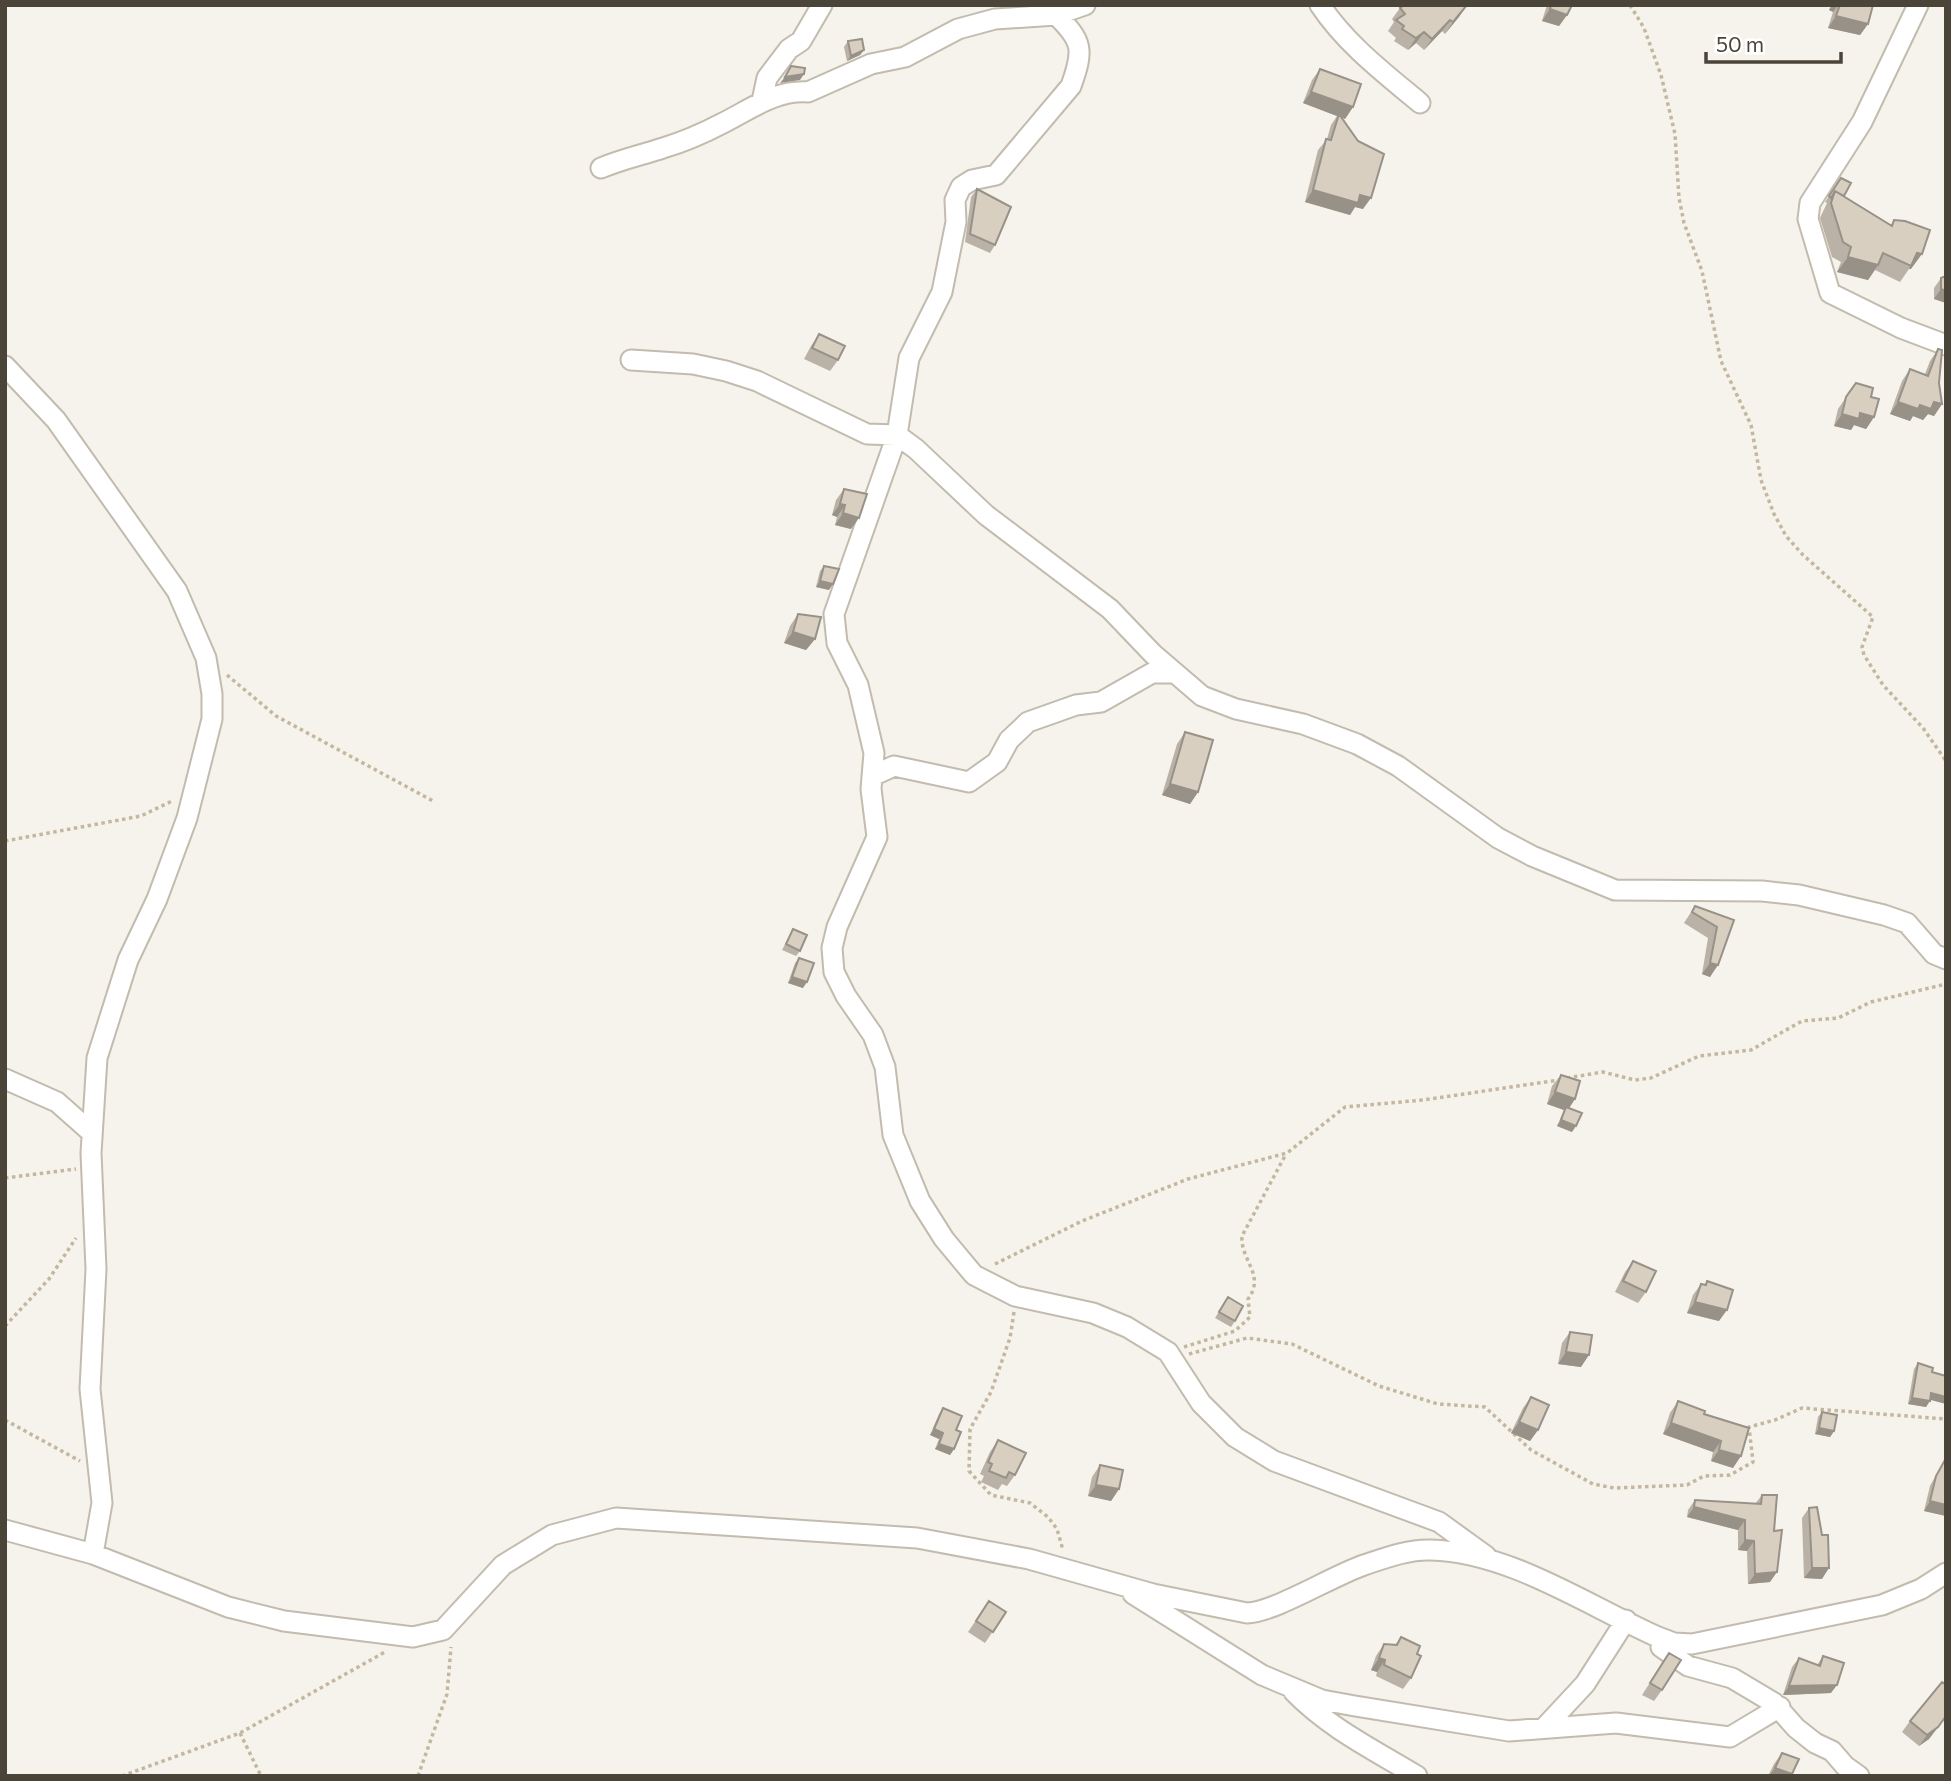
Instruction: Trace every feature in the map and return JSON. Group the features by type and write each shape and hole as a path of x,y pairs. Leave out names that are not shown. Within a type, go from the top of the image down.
{"street":[{"path":"762,101 768,78 789,49 802,41 822,5"},
{"path":"601,168 635,154 663,148 723,123 762,101 798,91 808,92 871,64 905,57 958,29 995,19 1055,15 1085,5"},
{"path":"1320,5 1332,23 1376,66 1420,103"},
{"path":"1918,5 1862,122 1816,190 1808,219 1830,293 1901,328 1946,345"},
{"path":"1055,15 1078,39 1081,52 1071,86 996,175 972,180 961,187 955,200 956,222 943,292 909,358 897,435 834,614 837,643 858,685 874,753 877,837 837,927 832,948 834,972 846,996 873,1035 885,1067 893,1135 920,1201 944,1239 974,1275 1015,1296 1093,1313 1127,1327 1171,1355 1201,1403 1235,1437 1297,1471 1439,1522 1490,1559 1674,1643 1692,1644 1882,1605 1920,1589 1946,1573"},
{"path":"631,360 693,364 726,372 757,381 867,434 897,435 916,449 986,515 1110,609 1202,696 1236,709 1303,724 1357,744 1408,772 1498,838 1615,890 1678,889 1799,895 1906,923 1934,954 1946,959"},
{"path":"5,366 56,419 157,562 189,614 206,658 212,719 195,789 173,858 128,960 100,1047 91,1167 96,1269 90,1390 101,1476 100,1524 93,1554"},
{"path":"873,776 894,765 969,782 997,762 1009,740 1028,722 1076,705 1101,702 1152,673 1175,673"},
{"path":"5,1079 57,1102 92,1133"},
{"path":"5,1530 93,1554 228,1607 284,1620 413,1637 443,1630 503,1565 552,1535 616,1518 917,1538 1069,1569 1247,1613 1262,1612 1335,1575 1410,1552 1454,1552 1490,1559"},
{"path":"1115,1582 1262,1675 1289,1688 1333,1702 1509,1731 1616,1723 1730,1737 1780,1707"},
{"path":"1632,1624 1679,1661 1732,1678 1780,1707 1796,1728 1815,1743 1832,1751 1845,1766 1859,1776"},
{"path":"1544,1728 1585,1684 1632,1624"},
{"path":"1289,1688 1310,1709 1343,1732 1417,1776"}],"path":[{"path":"1630,5 1644,28 1661,75 1675,134 1679,198 1685,223 1702,271 1721,361 1751,425 1762,480 1774,513 1786,537 1803,555 1859,602 1872,617 1861,647 1864,656 1883,685 1923,728 1946,761"},
{"path":"206,658 276,716 433,802"},
{"path":"5,841 141,816 195,789"},
{"path":"1171,1355 1235,1331 1251,1317 1248,1299 1255,1291 1255,1278 1252,1266 1241,1248 1242,1236 1287,1153 1345,1107 1501,1090 1603,1072 1635,1080 1651,1078 1699,1056 1751,1050 1802,1021 1838,1018 1871,1002 1946,984"},
{"path":"974,1275 1055,1233 1188,1179 1287,1153"},
{"path":"5,1178 91,1167"},
{"path":"5,1326 48,1279 93,1210"},
{"path":"1015,1296 1014,1319 1002,1364 992,1392 970,1429 969,1471 991,1495 1030,1503 1048,1517 1056,1530 1069,1569"},
{"path":"1171,1355 1247,1338 1292,1344 1379,1386 1438,1404 1485,1407 1531,1450 1594,1484 1614,1488 1688,1485 1704,1476 1730,1475 1753,1462 1749,1427 1775,1420 1802,1408 1946,1419"},
{"path":"5,1420 101,1476"},
{"path":"418,1776 447,1694 454,1618"},
{"path":"122,1776 240,1733 413,1637"},
{"path":"240,1733 261,1776"}],"building":[{"path":"1404,5 1467,5 1453,22 1450,20 1432,39 1424,32 1416,38 1402,29 1404,26 1396,20 1405,14 1400,8"},
{"path":"1551,5 1572,5 1567,15 1550,9"},
{"path":"1840,5 1873,5 1868,24 1836,16"},
{"path":"862,39 864,50 851,56 848,41"},
{"path":"791,66 805,68 804,74 785,77"},
{"path":"1320,69 1361,84 1353,107 1311,92"},
{"path":"1339,114 1358,141 1384,154 1371,198 1360,195 1358,203 1313,190 1326,139 1331,140"},
{"path":"1841,178 1851,183 1844,196 1835,191 1831,198 1829,196"},
{"path":"977,189 1011,207 995,245 970,234"},
{"path":"1835,191 1892,226 1894,220 1905,221 1930,230 1922,254 1917,253 1911,266 1883,253 1878,265 1848,257 1851,247 1843,242 1831,203"},
{"path":"1946,276 1946,291 1941,289 1941,278"},
{"path":"819,334 845,346 838,360 812,348"},
{"path":"1938,349 1942,350 1939,383 1942,404 1934,402 1931,409 1920,405 1918,409 1898,402 1910,369 1928,376"},
{"path":"1856,383 1873,388 1871,397 1879,399 1874,417 1860,413 1859,419 1842,414 1846,397"},
{"path":"844,489 867,494 859,518 843,513 845,505 840,504"},
{"path":"824,566 839,569 833,584 820,581"},
{"path":"798,614 821,617 815,639 793,632"},
{"path":"1185,732 1213,740 1198,792 1170,784"},
{"path":"1695,906 1734,920 1718,965 1710,963 1717,927 1692,912"},
{"path":"793,929 807,935 800,951 786,944"},
{"path":"799,958 814,963 807,982 792,977"},
{"path":"1561,1075 1580,1081 1575,1099 1555,1092"},
{"path":"1566,1107 1582,1113 1576,1126 1561,1120"},
{"path":"1633,1261 1656,1271 1646,1292 1623,1281"},
{"path":"1707,1281 1733,1290 1727,1310 1695,1302 1701,1284 1706,1285"},
{"path":"1228,1297 1243,1306 1235,1321 1219,1312"},
{"path":"1570,1332 1592,1335 1589,1355 1566,1352"},
{"path":"1918,1363 1933,1368 1932,1372 1946,1376 1946,1397 1931,1393 1930,1401 1912,1398"},
{"path":"1531,1397 1549,1405 1538,1430 1519,1422"},
{"path":"1678,1401 1705,1411 1704,1414 1749,1428 1741,1456 1719,1450 1721,1441 1671,1423"},
{"path":"943,1408 962,1416 956,1430 961,1432 954,1449 939,1444 943,1433 934,1429"},
{"path":"1822,1412 1837,1415 1834,1431 1819,1428"},
{"path":"998,1440 1026,1453 1015,1475 1009,1472 1006,1478 989,1471 992,1464 988,1462"},
{"path":"1946,1458 1946,1505 1930,1501 1936,1476"},
{"path":"1100,1465 1123,1470 1119,1489 1096,1485"},
{"path":"1762,1495 1777,1495 1774,1531 1782,1530 1777,1572 1755,1574 1754,1541 1745,1540 1745,1520 1694,1507 1695,1500 1761,1504"},
{"path":"1817,1507 1822,1535 1828,1535 1829,1568 1812,1568 1809,1508"},
{"path":"989,1601 1006,1612 993,1632 976,1621"},
{"path":"1401,1637 1420,1646 1417,1654 1421,1656 1411,1678 1384,1665 1385,1660 1379,1658 1384,1644 1397,1645"},
{"path":"1669,1653 1681,1660 1662,1690 1650,1683"},
{"path":"1823,1656 1844,1663 1837,1685 1789,1686 1799,1658 1820,1666"},
{"path":"1942,1682 1946,1685 1946,1716 1938,1727 1927,1735 1910,1721"},
{"path":"1782,1753 1799,1759 1792,1774 1775,1768"}]}
